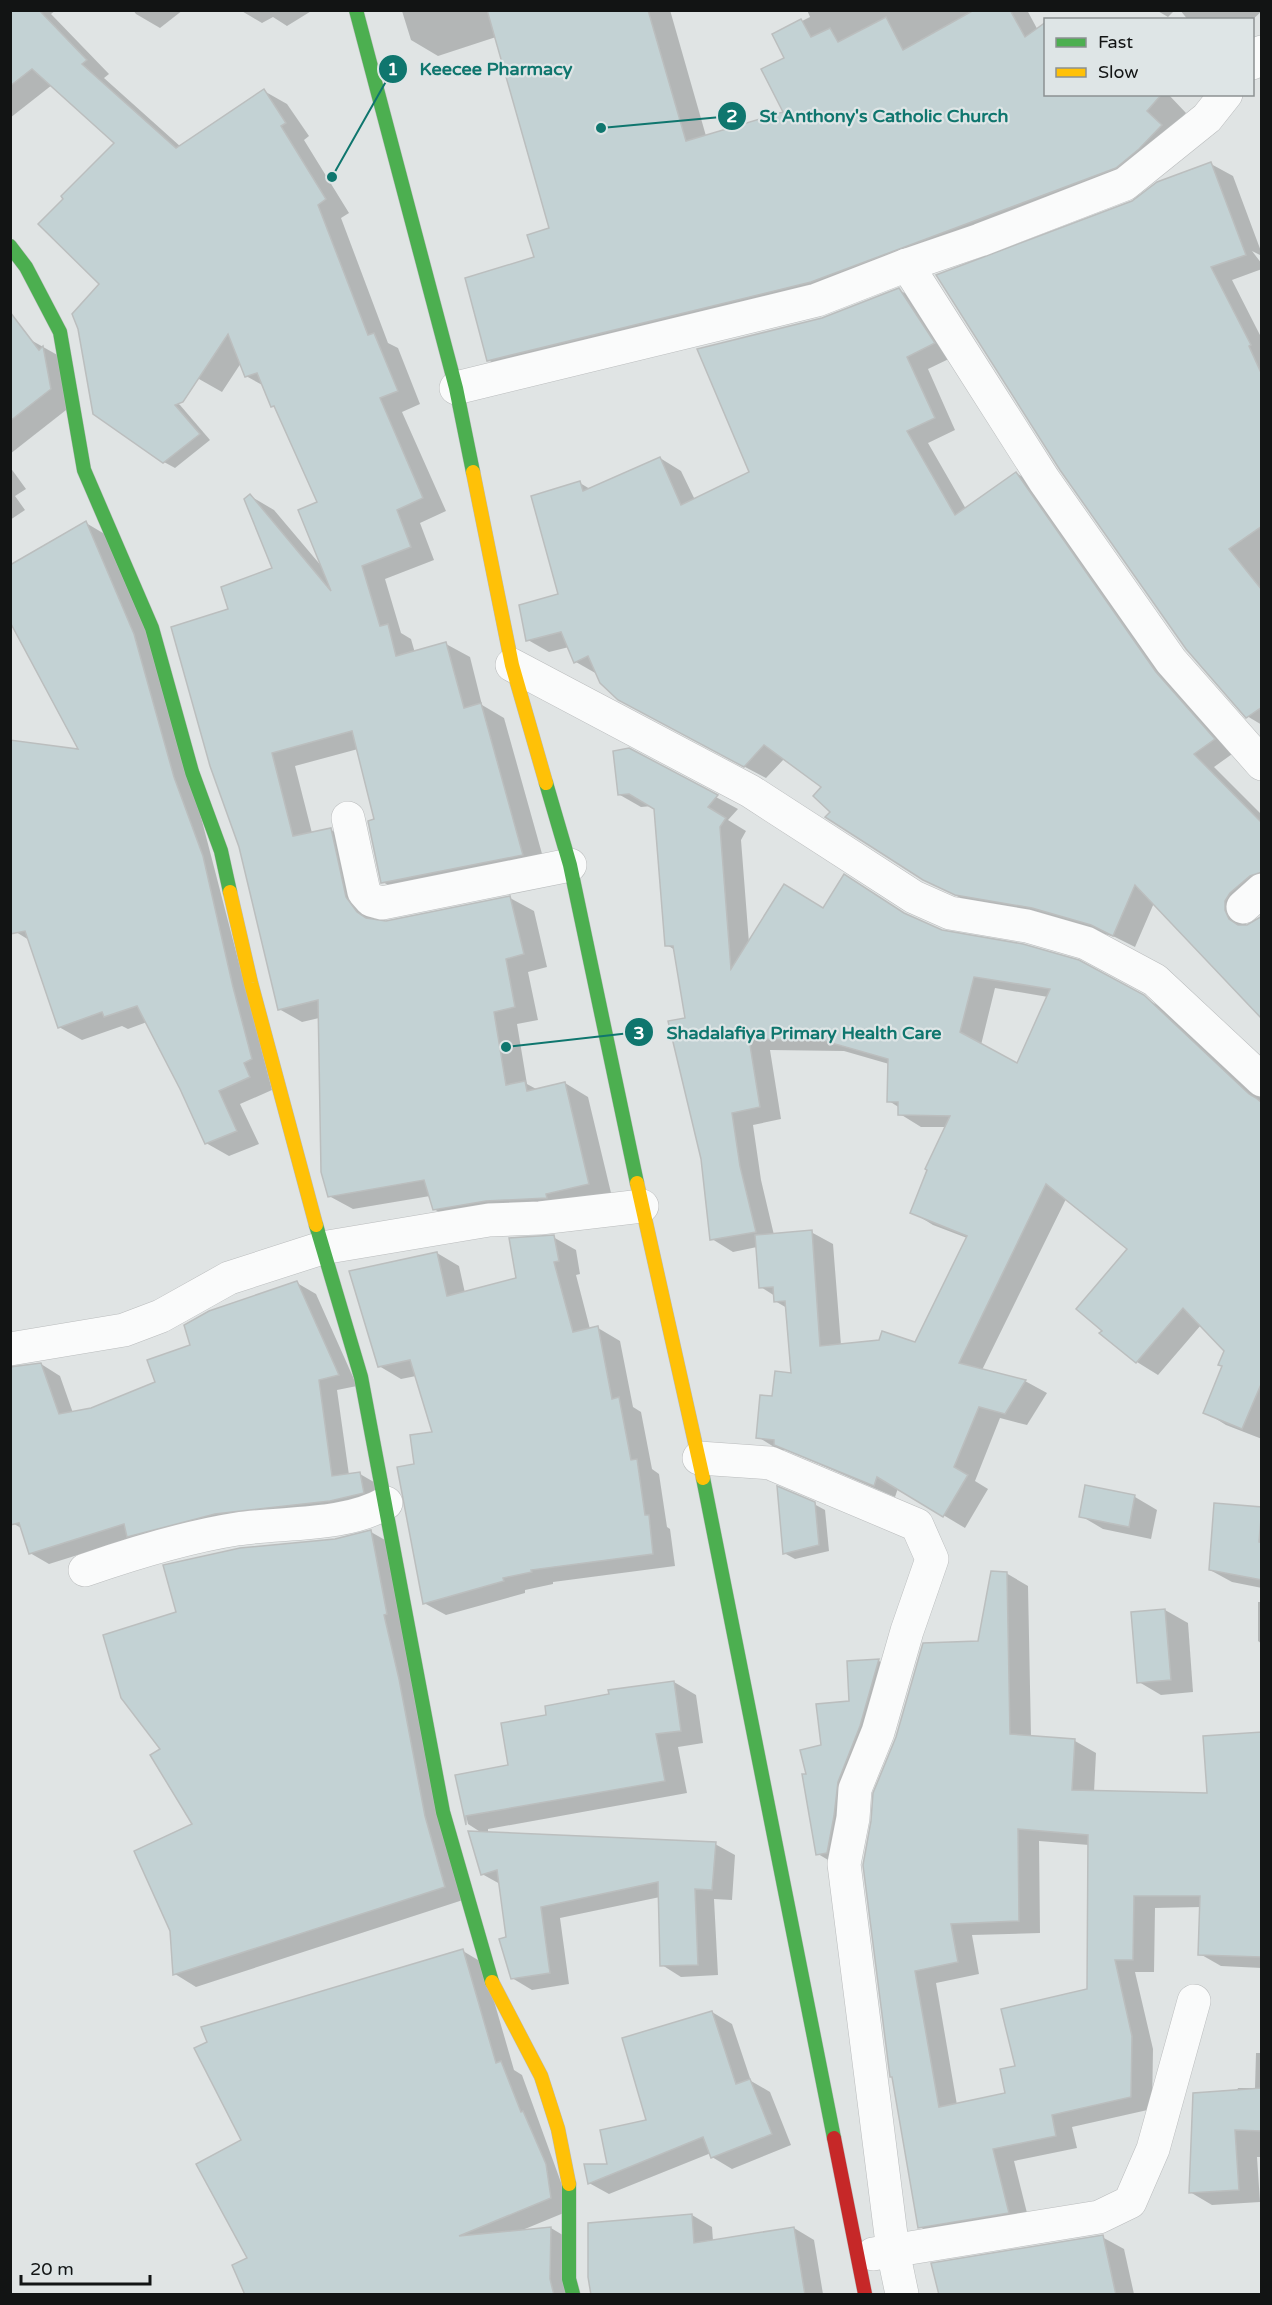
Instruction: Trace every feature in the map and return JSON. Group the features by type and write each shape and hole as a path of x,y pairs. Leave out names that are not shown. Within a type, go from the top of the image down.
{"street":[{"path":"356,10 456,388 512,665 570,864 642,1206 699,1458 866,2295"},
{"path":"456,388 817,300 980,240 1125,184 1207,118 1224,96"},
{"path":"10,246 26,267 60,332 84,470 152,628 192,772 221,851 251,982 322,1248 361,1377 443,1812 492,1983 541,2076 558,2129 570,2191 569,2279 573,2295"},
{"path":"907,265 1044,480 1171,662 1262,764"},
{"path":"512,665 750,791 914,897 950,913 1027,926 1086,943 1155,980 1257,1067"},
{"path":"348,818 364,892 371,900 382,903 570,864"},
{"path":"10,1349 124,1330 161,1316 229,1278 322,1248 489,1220 540,1218 642,1206"},
{"path":"699,1458 770,1463 917,1525 932,1559 907,1631 878,1732 855,1790 853,1818 844,1864 893,2251 902,2295"},
{"path":"85,1570 133,1554 237,1529 297,1524 369,1512 386,1503"},
{"path":"859,2257 1099,2217 1130,2202 1154,2149 1194,2001"}],"building":[{"path":"10,10 39,10 87,60 82,64 176,148 264,89 286,123 281,126 326,199 318,205 368,335 374,333 398,391 380,398 423,498 397,510 411,547 362,566 380,626 388,624 396,656 446,642 464,708 481,703 523,855 381,883 368,821 374,819 352,731 272,753 293,836 331,828 346,897 357,912 366,918 386,921 510,896 524,954 506,959 515,1007 494,1012 506,1085 525,1081 527,1091 565,1082 589,1184 546,1194 547,1198 486,1201 433,1210 424,1180 328,1197 321,1172 318,1000 278,1010 239,847 210,766 171,627 228,609 221,587 272,568 244,499 250,494 331,591 298,510 317,502 257,373 245,377 228,334 183,402 175,405 200,434 163,463 93,414 78,329 72,314 99,284 38,224 63,199 61,196 114,143 32,69 10,86"},
{"path":"487,10 648,10 686,141 783,112 761,69 784,58 772,34 801,19 811,37 830,28 838,42 886,17 903,50 974,10 1010,10 1025,37 1044,23 1044,96 1160,96 1147,111 1162,125 1139,149 1116,168 811,282 487,361 465,278 534,257 527,235 549,228"},
{"path":"1211,162 1246,255 1211,267 1251,345 1249,346 1262,375 1262,526 1229,549 1262,590 1262,707 1246,718 1186,649 1060,470 936,275 1132,201 1157,182"},
{"path":"899,288 935,343 907,357 935,418 907,431 955,515 1016,472 1156,672 1215,739 1194,754 1262,823 1262,872 1250,876 1230,893 1225,901 1225,910 1229,919 1238,925 1247,925 1262,916 1262,1019 1135,885 1113,936 1091,925 1032,908 955,895 923,880 825,817 830,812 813,796 821,787 764,745 744,767 618,700 600,683 588,656 574,663 561,632 526,641 519,605 558,594 531,496 580,481 583,491 660,457 681,505 749,472 697,349 822,318"},
{"path":"10,312 39,350 43,346 51,389 10,421"},
{"path":"86,521 134,634 174,777 203,856 252,1059 244,1063 250,1077 219,1091 237,1131 205,1144 180,1089 137,1006 104,1017 102,1012 58,1028 25,931 10,934 10,740 78,749 10,622 10,565"},
{"path":"629,748 718,795 708,807 726,818 720,827 731,969 784,884 823,908 844,874 904,913 942,930 1023,944 1079,960 1144,995 1249,1094 1262,1103 1262,1382 1242,1429 1203,1413 1222,1366 1218,1365 1224,1351 1183,1308 1136,1363 1099,1333 1102,1331 1076,1309 1127,1249 1046,1184 959,1363 1026,1380 1005,1414 979,1407 954,1467 968,1475 943,1517 877,1477 874,1486 774,1445 774,1440 756,1438 760,1395 772,1396 775,1371 791,1373 785,1301 774,1302 773,1287 759,1288 755,1235 812,1230 820,1346 879,1340 882,1331 915,1342 967,1236 910,1213 927,1170 925,1169 950,1116 898,1115 898,1102 887,1102 888,1059 821,1040 749,1039 760,1107 732,1113 740,1166 756,1232 710,1240 701,1159 668,1021 685,1018 673,946 665,946 654,809 629,794 618,795 613,751","holes":["974,977 1050,989 1017,1063 960,1032"]},
{"path":"554,1235 559,1261 554,1262 573,1332 598,1326 612,1399 619,1397 631,1460 637,1459 645,1515 649,1515 653,1554 531,1570 532,1572 503,1578 504,1581 423,1604 397,1467 414,1464 410,1435 432,1432 410,1360 378,1367 349,1271 437,1252 447,1296 516,1278 509,1238"},
{"path":"297,1281 339,1375 319,1380 332,1476 360,1472 364,1493 330,1501 215,1514 127,1537 124,1524 29,1554 19,1523 10,1525 10,1367 41,1363 59,1414 91,1408 155,1382 147,1360 190,1345 184,1325 209,1311"},
{"path":"1085,1485 1135,1495 1129,1527 1079,1517"},
{"path":"777,1486 815,1502 819,1545 783,1554"},
{"path":"1214,1503 1262,1507 1259,1542 1262,1543 1262,1580 1209,1570"},
{"path":"371,1530 387,1614 384,1615 399,1679 425,1816 445,1887 173,1975 170,1931 134,1851 192,1824 150,1755 160,1749 121,1698 103,1635 176,1612 163,1565 240,1548 335,1539"},
{"path":"991,1571 1007,1572 1010,1734 1075,1739 1072,1790 1207,1793 1203,1736 1262,1732 1262,1957 1198,1955 1200,1896 1134,1896 1133,1960 1115,1960 1132,2036 1131,2097 1052,2115 1056,2136 993,2149 1009,2213 918,2228 892,2077 890,2077 863,1865 871,1821 873,1793 896,1737 923,1643 978,1641","holes":["1018,1829 1088,1835 1087,1989 1001,2009 1015,2066 1000,2069 1005,2093 939,2107 915,1971 958,1962 951,1924 1019,1921"]},
{"path":"1165,1609 1171,1680 1137,1683 1131,1612"},
{"path":"879,1659 860,1726 838,1782 827,1853 816,1855 802,1774 806,1774 800,1750 821,1745 816,1704 849,1701 847,1661"},
{"path":"674,1681 681,1731 656,1734 665,1781 466,1816 466,1825 455,1775 508,1765 501,1723 546,1715 545,1706 609,1694 608,1690"},
{"path":"468,1831 716,1842 712,1890 695,1889 698,1965 660,1966 658,1882 541,1907 550,1973 511,1979 499,1939 506,1937 497,1870 481,1875"},
{"path":"463,1949 496,2063 501,2061 521,2112 523,2111 546,2164 551,2198 459,2236 551,2227 550,2279 554,2295 245,2295 232,2265 247,2258 196,2164 241,2140 194,2048 207,2042 201,2027"},
{"path":"712,2011 736,2084 750,2079 772,2134 711,2158 703,2137 588,2184 584,2164 607,2164 600,2130 646,2120 622,2038"},
{"path":"1262,2088 1262,2131 1235,2130 1239,2190 1189,2193 1193,2093"},
{"path":"692,2214 694,2243 794,2227 805,2295 591,2295 588,2277 588,2223"},
{"path":"1103,2235 1116,2295 939,2295 931,2263"}],"traffic: fast":[{"path":"356,10 456,388 473,472"},
{"path":"10,246 26,267 60,332 84,470 152,628 192,772 221,851 230,892"},
{"path":"546,783 570,865 637,1183"},
{"path":"316,1225 361,1377 443,1812 492,1982"},
{"path":"703,1478 834,2138"},
{"path":"569,2184 569,2279 573,2294"}],"traffic: slow":[{"path":"473,472 512,665 546,783"},
{"path":"230,892 251,983 316,1225"},
{"path":"637,1183 703,1478"},
{"path":"492,1982 541,2076 558,2129 569,2184"}],"traffic: jam":[{"path":"834,2138 865,2294"}],"place":[{"name":"St Anthony's Catholic Church","path":"601,128"},
{"name":"Keecee Pharmacy","path":"332,177"},
{"name":"Shadalafiya Primary Health Care","path":"506,1047"}]}
